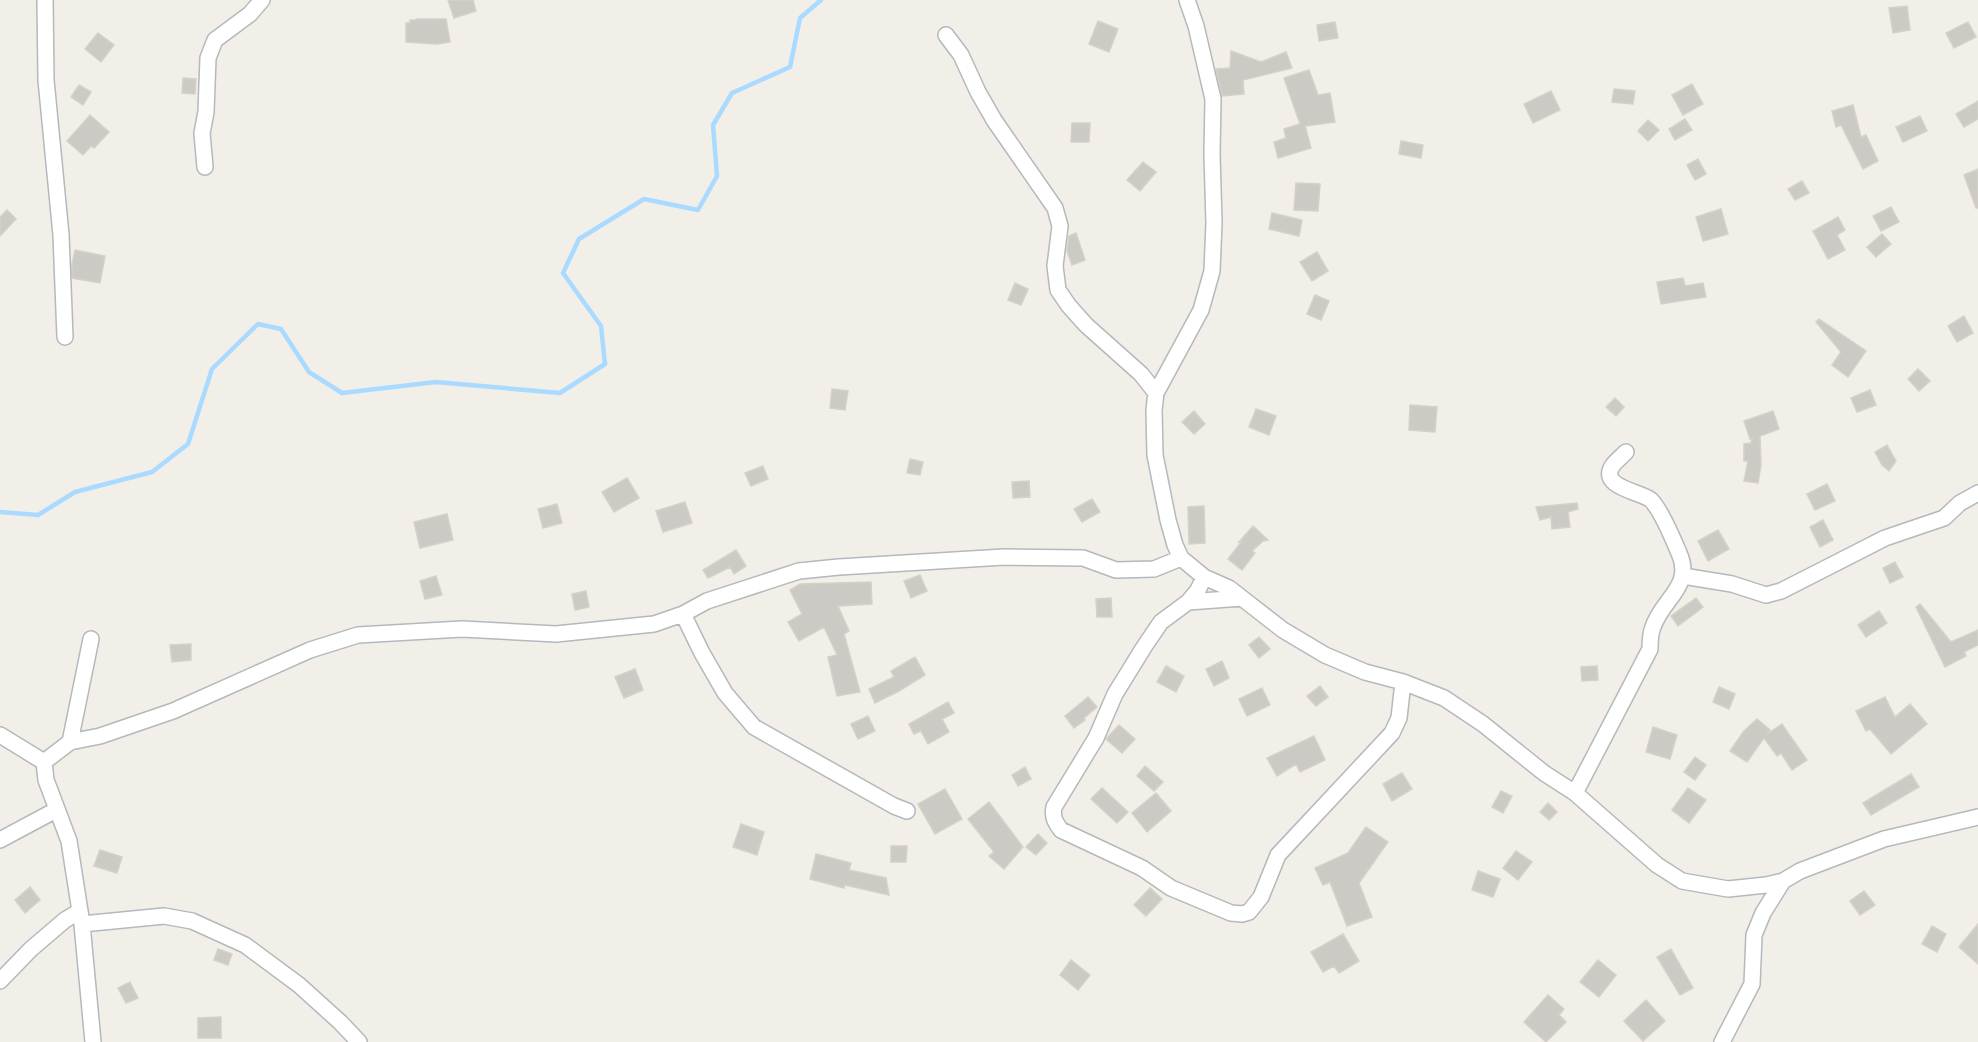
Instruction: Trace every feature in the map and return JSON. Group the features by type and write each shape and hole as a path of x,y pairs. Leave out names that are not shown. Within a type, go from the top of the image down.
{"street":[{"path":"45,0 46,80 61,235 65,337"},
{"path":"205,166 202,133 206,112 208,58 212,46 215,40 250,14 262,0"},
{"path":"1187,0 1196,26 1213,99 1214,223 1212,271 1201,310 1156,393 1154,410 1155,455 1168,520 1181,558 1204,577 1229,588 1282,630 1325,655 1365,672 1403,682 1444,698 1483,724 1544,773 1575,793 1657,866 1682,881 1728,889 1783,881 1800,871 1884,839 1978,817"},
{"path":"946,35 962,55 978,92 994,120 1055,208 1060,226 1055,266 1058,290 1086,325 1141,374 1156,393"},
{"path":"1575,793 1650,649 1653,625 1683,576 1684,564 1651,501 1619,487 1611,477 1610,471 1613,465 1626,452"},
{"path":"1683,576 1731,584 1766,596 1781,591 1885,538 1944,518 1960,504 1978,493"},
{"path":"44,762 70,742 100,736 173,711 310,650 358,635 462,628 556,634 654,624 683,614 707,601 798,571 1004,556 1083,558 1116,570 1154,569 1181,558"},
{"path":"1204,577 1198,590 1188,602 1161,622 1115,694 1096,738 1054,807 1052,814 1061,830 1142,868 1171,888 1231,913 1249,912 1261,897 1278,855 1392,733 1400,718 1403,682"},
{"path":"1188,602 1242,598"},
{"path":"683,614 725,693 754,727 894,806 907,811"},
{"path":"70,742 91,639"},
{"path":"0,735 44,762"},
{"path":"44,762 46,780 69,842 81,917 93,1042"},
{"path":"0,840 56,810"},
{"path":"1722,1042 1752,984 1754,935 1763,913 1783,881"},
{"path":"2,974 65,920 81,917 164,916 192,921 245,945 299,984 359,1042"}],"building":[{"path":"448,0 473,0 476,11 454,18"},
{"path":"1907,6 1910,30 1893,33 1889,8"},
{"path":"417,19 446,19 450,42 437,44 406,42 406,23"},
{"path":"1098,21 1118,29 1109,52 1089,44"},
{"path":"1335,22 1338,38 1319,41 1317,25"},
{"path":"1968,22 1976,37 1954,48 1946,33"},
{"path":"98,33 114,45 101,62 85,49"},
{"path":"1231,51 1261,62 1286,52 1292,68 1243,80 1244,94 1222,96 1216,69 1230,68"},
{"path":"1309,70 1318,95 1330,93 1335,122 1305,126 1311,148 1278,158 1274,142 1286,138 1284,129 1300,124 1284,78"},
{"path":"183,78 196,79 195,94 182,93"},
{"path":"1692,84 1703,104 1683,115 1672,95"},
{"path":"79,85 91,92 83,105 71,97"},
{"path":"1614,89 1635,91 1633,104 1612,102"},
{"path":"1551,91 1560,110 1533,123 1524,104"},
{"path":"1978,101 1978,119 1964,127 1956,114"},
{"path":"1853,105 1861,137 1866,135 1878,161 1863,169 1841,125 1836,127 1832,111"},
{"path":"90,115 109,132 94,148 91,146 83,155 67,141"},
{"path":"1920,116 1927,131 1903,142 1896,127"},
{"path":"1685,119 1692,130 1675,140 1669,129"},
{"path":"1648,120 1659,130 1648,141 1638,131"},
{"path":"1072,123 1090,123 1089,142 1071,142"},
{"path":"1401,141 1423,145 1421,158 1399,154"},
{"path":"1698,159 1706,174 1695,180 1687,165"},
{"path":"1143,162 1156,172 1140,191 1127,180"},
{"path":"1978,169 1978,208 1976,208 1964,175"},
{"path":"1802,181 1809,193 1795,200 1788,189"},
{"path":"1296,183 1320,184 1318,211 1294,210"},
{"path":"1891,207 1899,222 1881,231 1873,216"},
{"path":"1721,209 1728,234 1703,241 1696,217"},
{"path":"7,210 16,219 0,236 0,217"},
{"path":"1272,213 1302,220 1299,236 1269,229"},
{"path":"1838,217 1845,230 1837,235 1845,250 1828,259 1813,231"},
{"path":"1076,233 1085,260 1072,265 1067,251 1069,236"},
{"path":"1882,234 1891,244 1876,257 1867,247"},
{"path":"75,250 105,256 100,283 72,278"},
{"path":"1317,252 1328,271 1312,281 1300,262"},
{"path":"1683,278 1685,286 1703,283 1706,297 1661,304 1657,282"},
{"path":"1015,283 1028,289 1021,305 1008,300"},
{"path":"1315,295 1329,301 1321,320 1307,314"},
{"path":"1964,316 1973,333 1957,342 1948,326"},
{"path":"1819,319 1866,351 1848,377 1832,365 1841,352 1816,322"},
{"path":"1918,369 1930,381 1919,391 1908,379"},
{"path":"832,389 848,391 845,410 830,408"},
{"path":"1870,390 1876,405 1857,412 1851,398"},
{"path":"1615,398 1624,407 1616,416 1606,407"},
{"path":"1410,405 1437,407 1435,432 1409,430"},
{"path":"1256,409 1276,416 1269,435 1249,427"},
{"path":"1194,411 1205,424 1194,434 1182,422"},
{"path":"1773,411 1779,429 1760,436 1761,465 1758,483 1744,481 1748,461 1744,461 1744,444 1751,443 1752,438 1750,439 1744,421"},
{"path":"1887,445 1896,461 1889,471 1882,465 1875,452"},
{"path":"910,459 923,462 920,475 907,473"},
{"path":"763,466 768,479 751,486 745,473"},
{"path":"627,478 639,498 614,512 602,492"},
{"path":"1029,481 1030,497 1013,498 1012,482"},
{"path":"1827,484 1835,501 1815,510 1807,494"},
{"path":"1092,499 1100,512 1082,522 1074,509"},
{"path":"685,502 692,523 663,532 656,511"},
{"path":"1577,503 1578,509 1568,512 1570,527 1552,529 1551,517 1540,520 1536,507"},
{"path":"557,504 562,523 543,528 538,509"},
{"path":"1204,506 1205,543 1189,544 1188,507"},
{"path":"447,514 453,540 420,548 414,522"},
{"path":"1823,520 1833,540 1820,547 1810,527"},
{"path":"1253,526 1268,540 1263,541 1252,551 1255,553 1242,570 1228,559"},
{"path":"1718,530 1729,549 1708,561 1698,541"},
{"path":"736,550 746,566 734,574 730,567 708,578 703,570"},
{"path":"1895,562 1903,577 1890,583 1883,568"},
{"path":"920,575 927,591 911,598 904,581"},
{"path":"436,576 442,595 425,599 420,581"},
{"path":"871,582 872,604 838,606 849,631 844,634 860,692 837,696 828,657 837,655 824,627 799,641 788,622 802,614 790,590 800,584"},
{"path":"586,591 589,607 575,610 572,594"},
{"path":"1111,598 1112,617 1097,617 1096,599"},
{"path":"1696,598 1703,607 1678,626 1671,616"},
{"path":"1920,604 1951,642 1978,630 1978,645 1964,652 1966,656 1945,667 1916,607"},
{"path":"1879,611 1887,623 1866,637 1858,625"},
{"path":"1259,637 1270,649 1259,658 1249,645"},
{"path":"191,644 191,660 172,662 170,645"},
{"path":"915,657 925,675 875,703 869,689 894,677 891,671"},
{"path":"1222,661 1229,678 1214,686 1206,669"},
{"path":"1166,666 1184,676 1176,692 1157,682"},
{"path":"1597,666 1598,680 1582,681 1581,667"},
{"path":"635,669 643,690 624,698 615,677"},
{"path":"1320,686 1328,697 1316,706 1307,696"},
{"path":"1719,687 1735,694 1729,709 1713,702"},
{"path":"1262,688 1270,705 1247,716 1239,699"},
{"path":"1088,697 1097,707 1074,728 1065,716"},
{"path":"1885,697 1895,717 1910,704 1927,724 1891,754 1870,729 1866,731 1856,711"},
{"path":"948,702 954,713 942,719 949,732 928,744 921,731 914,734 909,724"},
{"path":"868,716 875,731 858,739 851,724"},
{"path":"1757,719 1770,730 1767,734 1782,724 1807,760 1792,770 1781,753 1777,756 1764,738 1747,762 1730,751 1744,731"},
{"path":"1119,725 1135,739 1122,753 1106,739"},
{"path":"1653,727 1677,735 1670,759 1646,752"},
{"path":"1314,736 1325,760 1300,772 1296,764 1277,776 1267,758"},
{"path":"1695,757 1706,765 1695,780 1684,772"},
{"path":"1145,766 1163,782 1154,791 1137,776"},
{"path":"1025,767 1031,779 1018,786 1012,775"},
{"path":"1402,773 1412,789 1392,801 1383,784"},
{"path":"1911,774 1919,787 1871,815 1863,803"},
{"path":"1102,788 1128,812 1117,823 1091,799"},
{"path":"1688,788 1706,800 1689,823 1672,810"},
{"path":"945,789 962,819 935,834 918,804"},
{"path":"1501,791 1512,796 1503,813 1492,807"},
{"path":"1156,793 1171,811 1147,832 1132,813"},
{"path":"989,802 1023,847 1004,869 989,856 994,852 968,819"},
{"path":"1548,803 1557,812 1549,820 1540,812"},
{"path":"741,824 764,832 757,855 733,847"},
{"path":"1366,827 1388,842 1359,883 1372,917 1347,926 1330,882 1323,885 1315,868 1348,853"},
{"path":"1038,834 1047,843 1036,855 1026,847"},
{"path":"891,846 907,846 906,862 891,862"},
{"path":"100,850 122,857 117,873 94,866"},
{"path":"1516,851 1532,862 1518,880 1503,868"},
{"path":"816,854 851,863 849,870 886,878 889,895 845,885 844,888 810,879"},
{"path":"1478,871 1500,879 1493,897 1472,890"},
{"path":"30,887 40,900 25,913 15,900"},
{"path":"1150,888 1162,899 1146,916 1134,905"},
{"path":"1864,891 1875,905 1860,915 1850,901"},
{"path":"1978,924 1978,964 1959,947"},
{"path":"1932,926 1946,934 1937,952 1922,944"},
{"path":"1343,934 1359,961 1339,973 1334,966 1323,972 1311,952"},
{"path":"218,949 232,954 228,965 214,960"},
{"path":"1671,949 1693,988 1680,995 1657,957"},
{"path":"1071,960 1090,975 1078,990 1060,975"},
{"path":"1598,960 1616,975 1599,997 1580,982"},
{"path":"130,982 138,998 126,1003 118,988"},
{"path":"1548,995 1564,1009 1559,1015 1566,1022 1546,1042 1524,1022"},
{"path":"1646,1000 1665,1021 1643,1041 1624,1021"},
{"path":"221,1017 221,1038 198,1038 198,1018"}],"waterway":[{"path":"0,512 38,515 75,492 152,472 188,444 212,369 258,324 281,329 309,372 342,393 436,382 560,393 605,364 601,326 563,273 579,239 644,199 698,210 717,176 713,125 732,93 790,67 800,18 821,0"}]}
